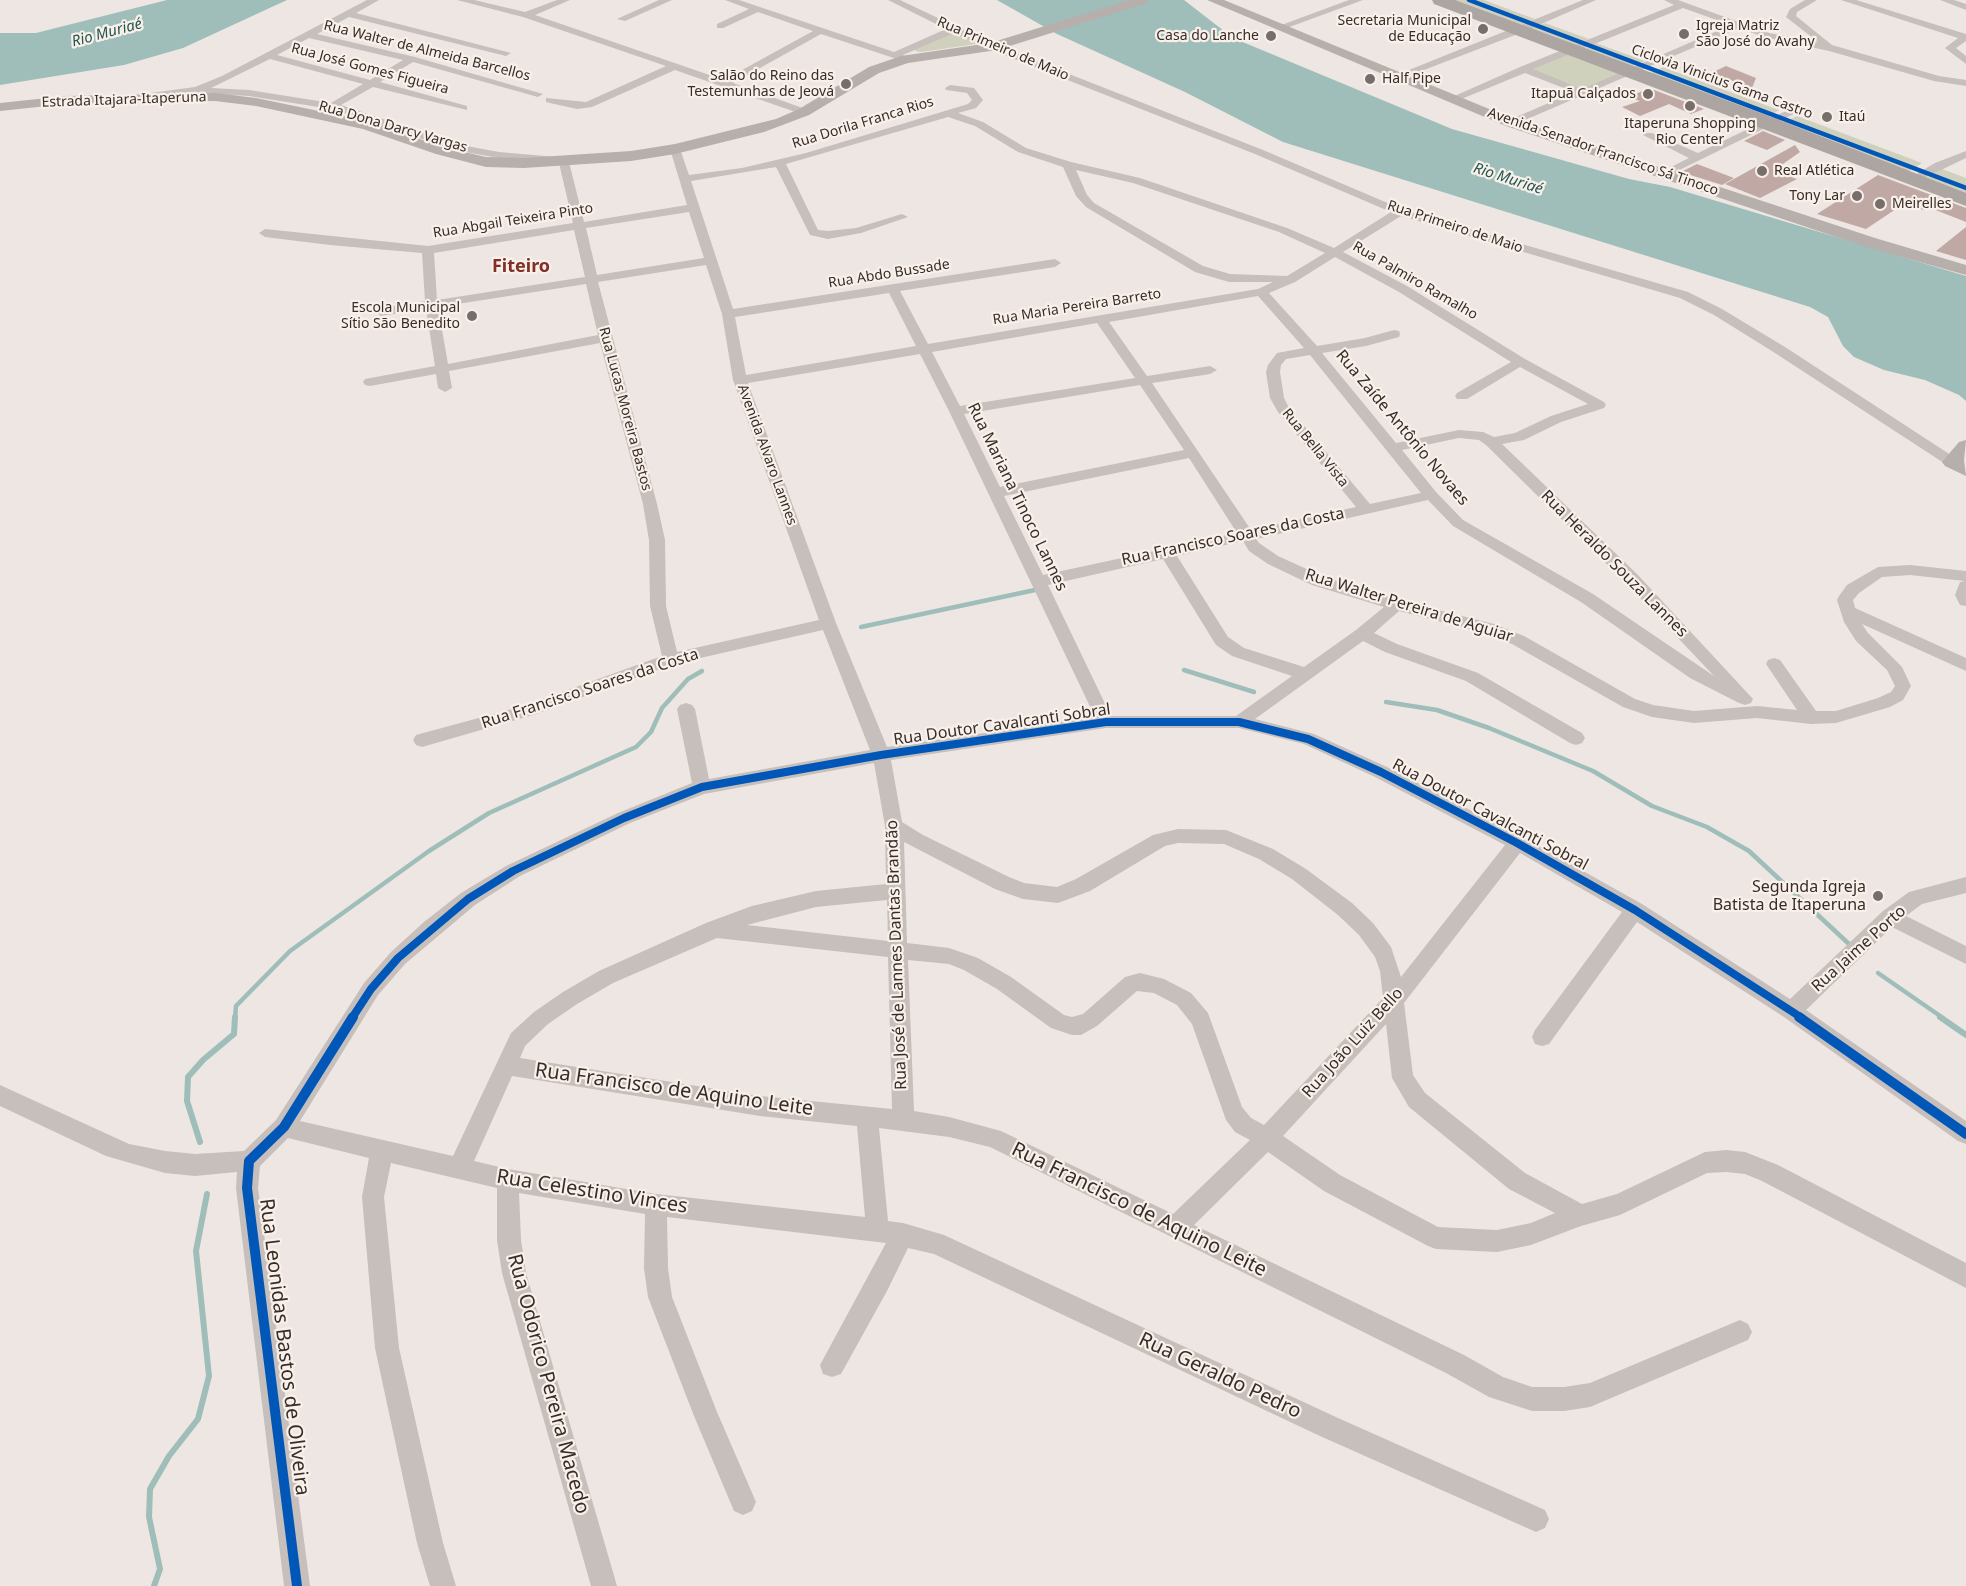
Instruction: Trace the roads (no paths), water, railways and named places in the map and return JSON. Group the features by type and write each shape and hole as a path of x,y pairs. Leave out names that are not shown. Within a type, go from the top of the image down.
{"highway":[{"path":"1440,0 1767,122 1966,200"},
{"path":"1494,0 1792,111 1943,163 1966,175"}],"street":[{"path":"144,97 197,90 226,78 374,0"},
{"path":"462,0 526,15 804,112"},
{"path":"526,15 565,0"},
{"path":"622,19 667,0"},
{"path":"730,0 900,57"},
{"name":"Rua Primeiro de Maio","path":"893,0 992,47 1259,152 1400,212 1684,295 1701,302 1780,350 1959,466"},
{"name":"Rua Dona Darcy Vargas","path":"900,57 992,47 1142,0"},
{"path":"1200,0 1235,9"},
{"name":"Avenida Senador Francisco Sá Tinoco","path":"1213,0 1511,123 1869,242 1966,270"},
{"path":"1281,27 1358,0"},
{"path":"1399,76 1592,0"},
{"path":"1669,0 1790,41 1831,48 1938,79 1965,83"},
{"path":"1812,0 1793,11 1791,17 1831,48"},
{"path":"1845,0 1966,37"},
{"path":"1945,0 1966,7"},
{"path":"1455,99 1596,38 1682,5"},
{"path":"720,26 758,9"},
{"path":"348,14 506,53"},
{"path":"1947,33 1966,24"},
{"path":"1511,123 1739,25"},
{"name":"Rua Dona Darcy Vargas","path":"197,90 249,93 333,106 459,148 499,155 564,160 631,156 675,149 759,129 804,112 874,70 954,29"},
{"path":"725,84 821,30"},
{"name":"Rua Walter de Almeida Barcellos","path":"309,35 412,59 538,94"},
{"path":"1966,37 1950,48 1966,61"},
{"name":"Rua José Gomes Figueira","path":"270,56 463,108"},
{"path":"333,106 412,59"},
{"path":"550,100 577,106 588,105 675,66"},
{"path":"1523,69 1582,92"},
{"name":"Rua Dorila Franca Rios","path":"684,179 742,171 860,142 972,106 978,100 970,90 950,88"},
{"name":"Estrada Itajara-Itaperuna","path":"0,107 66,100 215,97 256,102 368,125 441,151 486,162 524,163 564,160"},
{"path":"1665,174 1792,111"},
{"name":"Rua Palmiro Ramalho","path":"947,113 979,124 1022,150 1068,165 1136,180 1252,219 1334,252 1403,289 1520,362 1599,405 1548,422 1519,437 1491,442"},
{"path":"1648,135 1697,157"},
{"name":"Avenida Alvaro Lannes","path":"675,149 692,208 728,314 740,380 828,623 882,755"},
{"path":"1914,179 1943,163 1966,154"},
{"name":"Rua Lucas Moreira Bastos","path":"564,160 605,338 651,504 657,540 658,606 671,659"},
{"path":"780,163 814,233 828,235 857,231 902,217"},
{"path":"1068,165 1082,196 1090,205 1199,269 1229,278 1291,279"},
{"name":"Rua Abgail Teixeira Pinto","path":"265,233 330,242 428,250 692,208"},
{"name":"Rua Maria Pereira Barreto","path":"740,380 1261,292 1291,279 1400,212"},
{"path":"428,250 431,304 445,388"},
{"path":"381,312 711,261"},
{"name":"Rua Abdo Bussade","path":"728,314 1055,263"},
{"name":"Rua Mariana Tinoco Lannes","path":"893,289 956,411 1106,722"},
{"name":"Rua Zaíde Antônio Novaes","path":"1261,292 1313,350 1431,495 1458,523 1580,594 1696,674 1745,699"},
{"name":"Rua Walter Pereira de Aguiar","path":"1100,318 1230,507 1245,535 1263,554 1318,581 1396,605 1488,628 1518,640 1629,703 1652,711 1694,717 1758,712 1811,718 1836,717 1873,707 1897,696 1903,686 1894,667 1862,637 1848,611"},
{"name":"Rua Bella Vista","path":"1365,508 1293,422 1277,398 1273,372 1278,359 1288,354 1366,342 1394,334"},
{"path":"370,382 605,338"},
{"path":"1462,396 1520,362"},
{"path":"956,411 1210,370"},
{"name":"Rua Heraldo Souza Lannes","path":"1392,448 1459,434 1483,436 1631,578 1758,712"},
{"path":"1959,466 1966,446"},
{"path":"995,493 1192,453"},
{"name":"Rua Francisco Soares da Costa","path":"1037,582 1166,551 1431,495"},
{"path":"1166,551 1221,641 1238,652 1305,674"},
{"path":"1966,576 1910,570 1878,572 1852,589 1845,600 1848,611 1966,665"},
{"path":"1966,586 1964,588 1966,601"},
{"path":"1239,722 1362,634 1396,605"},
{"name":"Rua Francisco Soares da Costa","path":"422,740 527,711 671,659 828,623"},
{"path":"1362,634 1391,648 1472,676 1530,713 1576,738"},
{"path":"1774,664 1811,718"},
{"path":"686,709 702,787"},
{"name":"Rua Doutor Cavalcanti Sobral","path":"284,1127 371,989 398,958 431,928 468,899 513,871 624,818 702,787 882,755 1106,722 1239,722 1308,739 1381,772 1516,843 1635,910 1791,1011 1966,1134"},
{"name":"Rua José de Lannes Dantas Brandão","path":"882,755 894,826 903,1120"},
{"path":"894,826 932,849 1002,883 1023,891 1058,895 1083,885 1160,840 1178,836 1226,837 1266,854 1299,874 1345,909 1366,929 1384,953 1390,971 1392,1003 1403,1078 1417,1100 1517,1181 1581,1215"},
{"name":"Rua João Luiz Bello","path":"1175,1228 1267,1138 1392,1003 1516,843"},
{"name":"Rua Jaime Porto","path":"1791,1011 1890,917 1916,898 1966,885"},
{"path":"459,1168 518,1040 541,1018 570,998 606,977 752,914 805,901 896,891"},
{"path":"1542,1037 1635,910"},
{"path":"1890,917 1966,956"},
{"path":"713,929 897,948 949,956 971,964 1004,983 1058,1022 1072,1026 1081,1026 1090,1020 1132,983 1140,982 1169,990 1190,1004 1201,1019 1234,1113 1243,1125 1267,1138 1332,1183 1436,1238 1497,1241 1531,1234 1581,1215 1620,1204 1705,1163 1726,1161 1745,1163 1770,1173 1966,1276"},
{"name":"Rua Francisco de Aquino Leite","path":"505,1065 646,1090 760,1106 903,1120 949,1127 993,1138 1455,1364 1498,1388 1532,1399 1564,1399 1590,1395 1740,1332"},
{"path":"0,1095 106,1146 165,1162 195,1165 249,1161 284,1127"},
{"path":"867,1115 877,1230"},
{"name":"Rua Celestino Vinces","path":"284,1127 508,1180 656,1205 903,1234"},
{"path":"382,1150 373,1197 387,1348 430,1543 443,1586"},
{"name":"Rua Leonidas Bastos de Oliveira","path":"249,1161 247,1188 297,1586"},
{"name":"Rua Odorico Pereira Macedo","path":"508,1180 509,1240 514,1273 604,1586"},
{"path":"656,1205 656,1268 660,1297 743,1502"},
{"path":"832,1365 879,1283 903,1234"},
{"name":"Rua Geraldo Pedro","path":"903,1234 936,1243 1329,1427 1536,1519"}],"water":[{"name":"Rio Muriaé","path":"167,0 287,0 183,48 124,65 0,85 0,33 36,33"},
{"name":"Rio Muriaé","path":"997,0 1184,0 1233,38 1452,129 1629,179 1670,187 1966,276 1966,401 1959,395 1925,380 1884,370 1854,357 1843,346 1828,317 1810,307 1283,142 1185,92 1057,34"}],"waterway":[{"path":"861,627 1035,590"},
{"path":"1184,670 1254,692"},
{"path":"235,1018 236,1006 290,951 429,851 489,813 636,747 651,732 662,708 688,679 702,671"},
{"path":"1386,702 1437,710 1489,728 1593,771 1652,806 1707,827 1749,851 1849,944"},
{"path":"1878,973 1943,1018"},
{"path":"200,1142 187,1101 188,1077 203,1060 234,1034 235,1017"},
{"path":"1940,1017 1966,1035"},
{"path":"154,1586 160,1569 149,1517 150,1489 169,1456 198,1419 209,1376 196,1251 207,1194"}],"place":[{"name":"Secretaria Municipal de Educação","path":"1483,29"},
{"name":"Igreja Matriz São José do Avahy","path":"1684,34"},
{"name":"Casa do Lanche","path":"1271,36"},
{"name":"Half Pipe","path":"1370,79"},
{"name":"Salão do Reino das Testemunhas de Jeová","path":"846,84"},
{"name":"Itapuã Calçados","path":"1648,94"},
{"name":"Itaperuna Shopping Rio Center","path":"1690,106"},
{"name":"Itaú","path":"1827,117"},
{"name":"Real Atlética","path":"1762,171"},
{"name":"Tony Lar","path":"1857,196"},
{"name":"Meirelles","path":"1880,204"},
{"name":"Escola Municipal Sítio São Benedito","path":"472,316"},
{"name":"Segunda Igreja Batista de Itaperuna","path":"1878,896"}],"district":[{"name":"Fiteiro","path":"521,267"}]}
